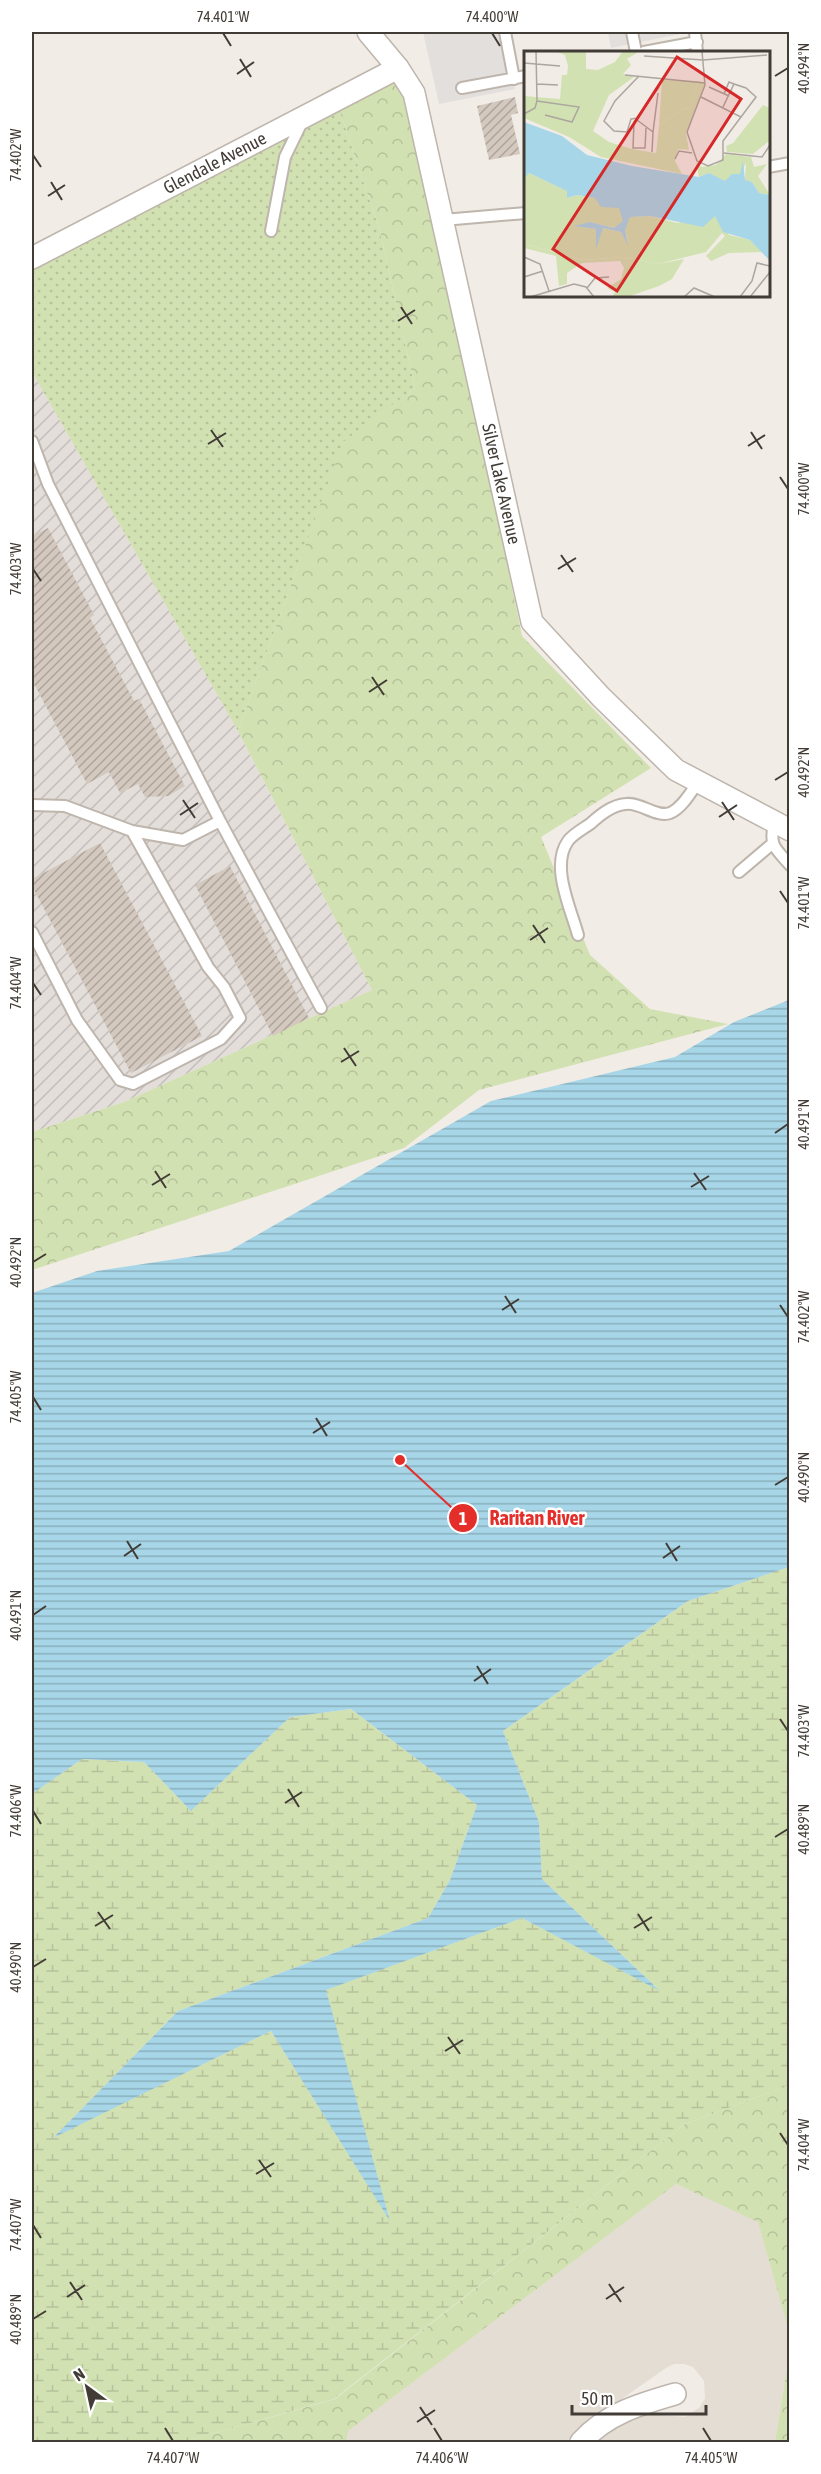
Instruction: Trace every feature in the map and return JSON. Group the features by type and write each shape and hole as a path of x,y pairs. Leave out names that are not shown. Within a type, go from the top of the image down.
{"street":[{"name":"Silver Lake Avenue","path":"368,32 398,68 414,93 532,622 601,697 676,770 782,826"},
{"name":"Glendale Avenue","path":"32,258 398,68"},
{"path":"581,2442 603,2423 629,2407 675,2394"}],"lane":[{"path":"505,32 514,79"},
{"path":"632,32 636,51"},
{"path":"649,51 697,42"},
{"path":"462,88 524,76"},
{"path":"271,231 285,157 304,117"},
{"path":"770,167 789,163"},
{"path":"443,220 524,213"},
{"path":"32,441 48,484 220,821 321,1008"},
{"path":"578,935 562,877 560,860 568,841 612,807 622,804 636,803 660,814 670,813 680,805 698,782"},
{"path":"32,805 65,806 132,831 183,840 220,821"},
{"path":"782,826 771,836 772,844 789,865"},
{"path":"32,932 76,1020 120,1080 133,1084 221,1039 240,1018 224,987 208,967 132,831"},
{"path":"739,872 772,844"}],"shaded area":[{"path":"423,32 505,32 515,89 439,104"},
{"path":"608,32 690,32 611,48"},
{"path":"32,372 238,731 372,990 124,1102 32,1132"},
{"path":"676,2184 758,2221 789,2332 789,2356 775,2442 594,2442 608,2428 642,2414 685,2417 700,2407 705,2398 704,2381 693,2367 674,2364 616,2403 596,2413 566,2442 346,2442 347,2431"}],"green space":[{"path":"404,67 522,636 651,768 541,837 590,955 650,1009 728,1024 479,1090 404,1148 32,1270 32,1132 124,1102 372,990 238,731 343,442 415,388 380,231 332,88"},
{"path":"332,88 380,231 415,388 343,443 238,731 32,372 32,269"},
{"path":"789,1567 789,2085 685,2124 334,2399 183,2442 32,2442 32,1794 82,1759 144,1762 191,1811 290,1717 351,1709 477,1805 450,1880 428,1918 178,2011 54,2137 271,2031 389,2218 325,1990 522,1918 658,1989 542,1879 539,1822 503,1731 688,1601"},
{"path":"789,2085 789,2332 758,2222 676,2184 348,2431 346,2442 183,2442 335,2399 685,2124"},
{"path":"789,2356 789,2442 775,2442"}],"water":[{"path":"789,1000 789,1567 688,1601 503,1731 539,1822 542,1879 660,1991 522,1918 326,1990 390,2221 271,2031 53,2138 178,2011 428,1918 450,1880 477,1805 351,1709 290,1717 191,1811 144,1762 82,1759 32,1794 32,1293 97,1271 229,1251 491,1101 675,1057 734,1022"}],"building":[{"path":"515,97 518,113 511,115 520,154 489,160 477,106"},
{"path":"48,528 94,615 90,618 134,701 139,699 185,786 168,796 145,797 138,784 120,793 109,772 87,784 32,680 32,536"},
{"path":"100,843 202,1036 131,1073 32,886 32,879"},
{"path":"230,866 309,1018 273,1036 195,885"}],"place":[{"name":"Raritan River","path":"400,1460"}]}
